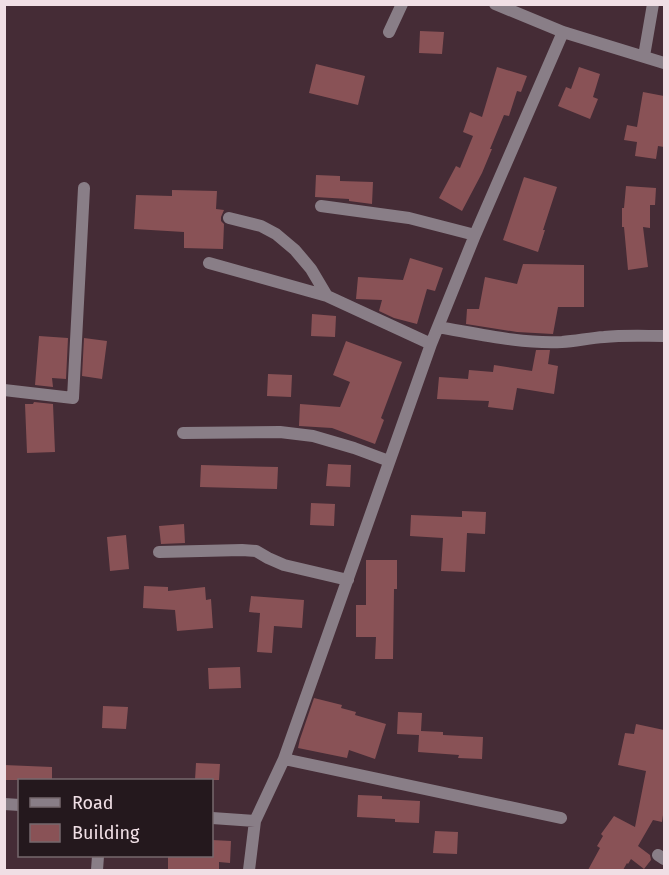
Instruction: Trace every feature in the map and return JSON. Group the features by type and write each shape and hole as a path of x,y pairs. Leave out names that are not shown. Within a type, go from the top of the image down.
{"street":[{"path":"389,32 402,4"},
{"path":"495,4 563,32 664,63"},
{"path":"644,56 653,4"},
{"path":"249,870 255,821 284,759 431,344 475,235 563,32"},
{"path":"4,390 74,398 84,188"},
{"path":"321,206 409,218 475,235"},
{"path":"229,218 261,226 276,234 296,250 311,269 327,296"},
{"path":"209,263 327,296 431,344"},
{"path":"438,327 542,342 619,336 664,336"},
{"path":"183,433 280,432 313,436 389,461"},
{"path":"159,552 256,551 284,564 348,580"},
{"path":"284,759 561,818"},
{"path":"213,818 255,821"}],"building":[{"path":"420,31 444,32 442,54 419,53"},
{"path":"316,64 365,76 358,105 309,93"},
{"path":"497,67 527,76 521,92 517,91 509,116 504,115 482,173 462,211 439,198 456,166 460,168 473,136 463,132 470,112 482,117"},
{"path":"579,67 600,74 593,97 598,99 590,119 558,106 566,87 571,89"},
{"path":"643,92 664,96 664,147 658,146 656,159 635,156 637,142 624,140 627,125 637,127"},
{"path":"316,175 340,176 340,181 373,182 372,204 349,201 349,199 315,197"},
{"path":"524,177 557,187 538,252 503,240"},
{"path":"626,186 656,188 655,205 650,205 650,228 643,227 648,267 628,270 624,227 622,227 622,208 624,208"},
{"path":"172,190 217,191 216,209 224,210 221,217 224,224 223,249 184,248 184,232 134,229 136,195 172,196"},
{"path":"410,258 443,268 435,291 427,289 417,324 379,311 382,300 356,299 358,277 403,280"},
{"path":"523,264 584,265 584,307 558,307 553,334 517,332 466,324 467,309 479,309 485,277 517,284"},
{"path":"312,314 336,316 335,337 311,336"},
{"path":"39,336 68,338 66,379 52,378 53,387 35,385"},
{"path":"84,338 107,341 102,379 82,376"},
{"path":"346,341 402,362 381,418 384,420 375,444 332,428 299,426 300,404 340,407 350,382 333,375"},
{"path":"536,350 550,350 548,364 558,366 554,394 517,388 513,410 488,407 489,401 437,399 439,377 468,379 469,370 493,372 494,365 532,371"},
{"path":"268,374 292,375 291,397 267,396"},
{"path":"34,402 53,404 55,452 27,453 25,404"},
{"path":"328,464 351,465 350,487 326,486"},
{"path":"201,465 278,467 277,489 200,487"},
{"path":"311,503 335,504 334,526 310,525"},
{"path":"462,511 486,512 485,534 467,533 465,572 441,571 443,538 410,536 411,515 462,517"},
{"path":"184,524 185,543 161,544 159,526"},
{"path":"126,535 129,569 110,571 107,537"},
{"path":"366,560 397,560 397,589 394,589 393,659 375,659 376,637 356,637 356,605 366,605"},
{"path":"144,586 168,587 168,591 205,587 206,600 211,599 213,628 177,631 175,610 143,608"},
{"path":"251,596 304,600 302,628 274,626 272,653 257,652 260,613 249,612"},
{"path":"240,667 241,688 209,689 208,668"},
{"path":"314,698 342,705 341,708 356,712 355,715 386,724 375,759 349,750 347,758 298,748"},
{"path":"103,706 128,707 126,729 102,728"},
{"path":"398,712 422,713 421,731 443,732 443,735 483,737 482,759 418,752 419,735 397,734"},
{"path":"636,724 664,730 662,822 653,820 638,846 650,855 651,860 644,869 631,859 623,870 588,870 600,848 597,846 603,836 601,834 614,816 635,827 646,771 618,765 625,733 634,734"},
{"path":"196,763 220,764 219,780 195,779"},
{"path":"4,765 52,767 52,779 4,780"},
{"path":"358,795 420,801 419,823 357,817"},
{"path":"435,831 458,832 457,854 433,853"},
{"path":"213,840 231,841 230,863 219,862 219,870 168,870 168,857 213,857"}]}
